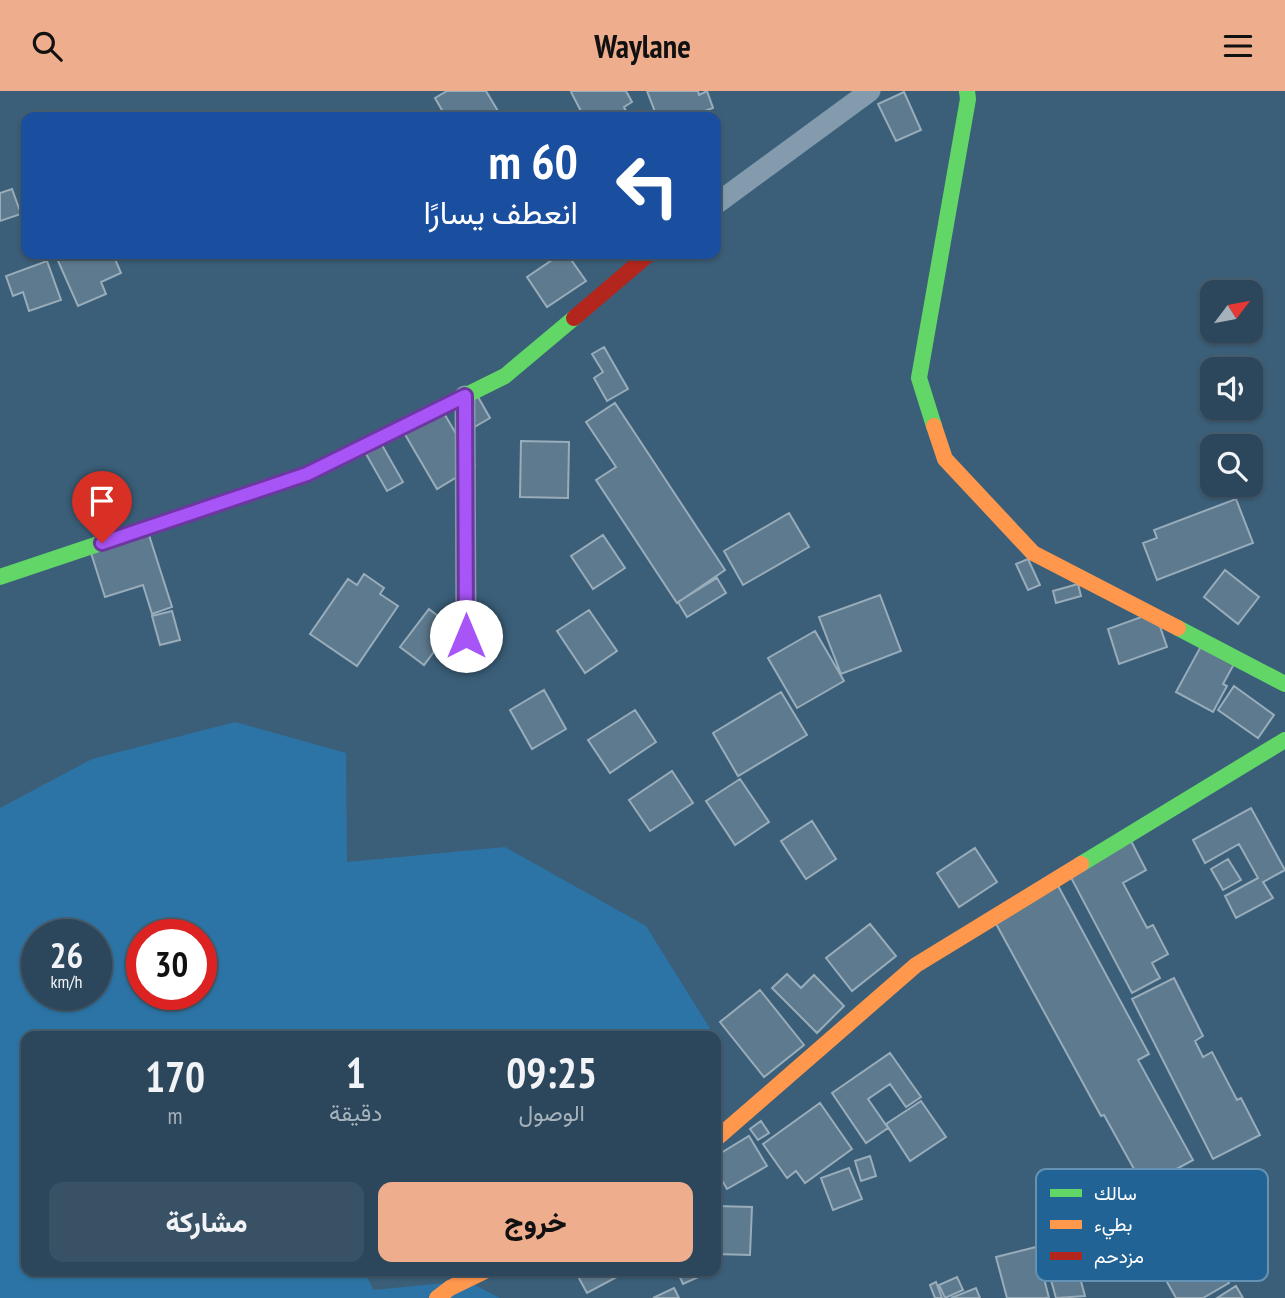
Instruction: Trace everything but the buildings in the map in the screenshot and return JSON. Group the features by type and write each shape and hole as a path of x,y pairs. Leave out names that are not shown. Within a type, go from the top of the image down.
{"street":[{"path":"721,200 870,91"},
{"path":"967,91 968,99 919,378 945,459 1033,553 1285,684"},
{"path":"0,577 307,474 465,396 505,376 643,259"},
{"path":"465,396 466,636"},
{"path":"721,1135 916,965 1285,740"},
{"path":"437,1298 475,1276"}],"shaded area":[{"path":"235,722 346,753 347,862 505,847 646,926 712,1031 21,1031 21,1276 367,1276 373,1290 467,1281 500,1298 0,1298 0,808 92,759"}],"traffic: fast":[{"path":"934,426 919,378 968,99 967,91"},
{"path":"0,577 307,474 505,376 574,318"},
{"path":"1178,628 1285,684"},
{"path":"1081,864 1285,740"}],"traffic: slow":[{"path":"934,426 945,459 1033,553 1178,628"},
{"path":"721,1135 916,965 1081,864"},
{"path":"437,1298 475,1276"}],"traffic: jam":[{"path":"574,318 643,259"}],"route":[{"path":"102,543 307,474 465,396 466,636"}]}
